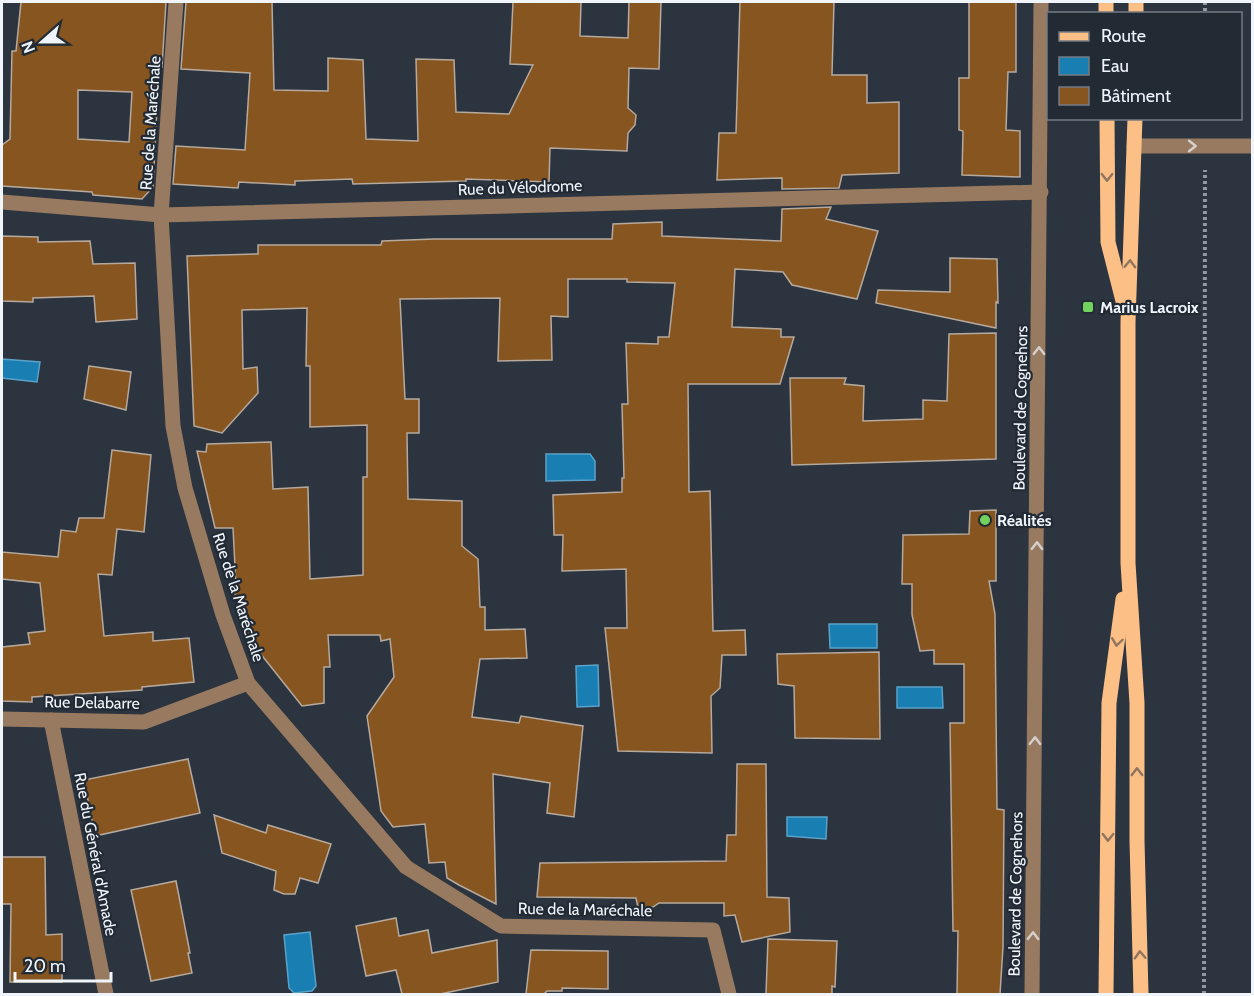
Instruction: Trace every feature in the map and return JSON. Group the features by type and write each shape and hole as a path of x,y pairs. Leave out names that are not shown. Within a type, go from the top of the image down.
{"main road":[{"path":"1107,120 1108,242 1128,322"},
{"path":"1135,120 1128,322 1128,563 1137,703 1137,841 1141,994"},
{"path":"1106,994 1109,703 1128,563"}],"street":[{"name":"Rue de la Maréchale","path":"176,2 161,215 173,426 191,509 223,615 248,683 406,867 501,926 713,930 729,994"},
{"name":"Boulevard de Cognehors","path":"1032,994 1041,2"},
{"path":"1134,146 1252,146"},
{"name":"Rue du Vélodrome","path":"2,202 161,215 1041,192"},
{"name":"Rue Delabarre","path":"2,719 144,723 248,683"},
{"name":"Rue du Général d'Amade","path":"51,720 106,994"}],"path":[{"path":"1204,994 1205,146"}],"water":[{"path":"2,359 40,362 37,382 2,378"},
{"path":"546,454 590,454 595,461 595,480 546,481"},
{"path":"829,624 877,624 877,648 830,648"},
{"path":"598,665 599,706 577,707 576,666"},
{"path":"897,687 942,687 943,708 897,708"},
{"path":"787,817 827,817 826,839 787,836"},
{"path":"310,932 316,986 312,991 294,993 289,988 284,935"}],"building":[{"path":"21,2 166,2 162,67 159,67 153,187 142,199 93,195 92,192 2,186 2,145 10,139 12,51 16,51","holes":["78,90 132,92 129,142 78,139"]},
{"path":"186,2 272,2 274,90 328,91 328,58 363,60 366,139 418,141 416,59 454,60 456,112 509,114 533,65 510,64 513,2 581,2 580,36 628,38 629,2 661,2 659,69 629,68 628,108 636,115 635,125 628,133 627,151 550,148 549,182 466,179 466,181 353,184 352,179 295,181 295,185 239,182 238,188 173,184 176,146 245,150 250,73 181,69"},
{"path":"740,2 834,2 832,75 867,75 867,103 899,102 899,173 842,175 839,188 782,189 782,178 717,180 719,133 736,133"},
{"path":"969,2 1016,2 1016,72 1008,72 1006,130 1020,131 1020,177 962,175 963,131 959,130 959,78 969,78"},
{"path":"831,207 826,219 878,231 857,299 792,285 783,272 735,269 732,327 781,329 781,337 794,337 780,384 688,384 689,492 710,491 713,631 745,630 746,655 722,655 720,688 711,696 712,753 618,751 605,628 627,628 626,569 562,571 563,535 554,535 553,495 622,492 622,478 624,478 622,404 628,404 626,343 658,344 658,337 669,337 675,283 627,282 627,279 568,279 568,317 551,316 552,360 498,361 500,298 400,299 405,399 419,399 419,433 407,433 408,499 462,501 462,546 478,559 480,607 485,607 485,630 525,629 527,658 480,659 472,717 519,723 521,716 583,726 574,817 547,813 550,783 493,774 496,904 459,885 447,878 445,862 429,863 425,824 393,827 381,811 367,716 394,677 390,639 381,641 380,635 328,635 330,667 324,667 324,703 302,706 248,638 232,585 236,586 233,528 215,528 197,451 206,452 207,444 271,442 273,489 308,487 310,579 363,575 363,477 367,477 367,425 310,427 310,366 306,366 307,308 242,310 243,369 257,367 258,393 222,433 194,426 187,256 258,254 258,245 381,245 382,241 434,239 612,239 613,224 662,222 662,236 781,241 782,209"},
{"path":"2,236 38,237 38,242 90,241 93,264 135,263 137,319 96,322 94,296 33,298 33,302 2,301"},
{"path":"950,258 997,259 996,328 876,303 878,290 950,292"},
{"path":"996,333 996,459 792,465 790,378 846,378 844,384 864,386 863,421 923,419 923,400 947,401 949,334"},
{"path":"89,366 131,372 126,410 84,399"},
{"path":"112,450 151,455 144,532 117,529 112,575 98,574 104,636 153,632 153,641 189,638 194,682 142,687 142,690 32,697 32,702 2,701 2,647 30,644 28,633 45,631 40,583 2,579 2,552 58,557 61,530 76,532 79,518 104,518"},
{"path":"996,510 996,581 989,581 995,614 997,809 1004,810 1003,947 1000,994 957,994 958,931 953,931 950,723 964,723 964,664 934,664 934,650 920,651 912,615 912,584 902,584 903,535 969,534 970,511"},
{"path":"879,652 880,739 795,738 794,686 778,684 777,654"},
{"path":"188,759 200,813 95,836 84,780"},
{"path":"737,764 766,764 767,897 789,898 790,932 742,942 735,915 724,916 724,903 659,903 653,907 638,908 636,898 537,897 540,863 726,861 727,835 736,835"},
{"path":"214,815 266,833 268,825 331,844 318,883 300,878 295,894 284,894 274,890 276,871 222,853"},
{"path":"2,857 45,857 46,935 62,934 62,982 10,982 11,904 2,904"},
{"path":"176,881 192,973 151,981 131,890"},
{"path":"396,918 399,936 428,930 432,953 497,940 498,982 440,994 402,994 396,970 366,976 356,926"},
{"path":"768,939 837,941 835,987 832,986 832,994 766,994"},
{"path":"531,950 608,951 608,989 562,988 562,991 547,991 544,994 526,994"}],"place":[{"name":"Marius Lacroix","path":"1088,307"},
{"name":"Réalités","path":"985,520"}]}
